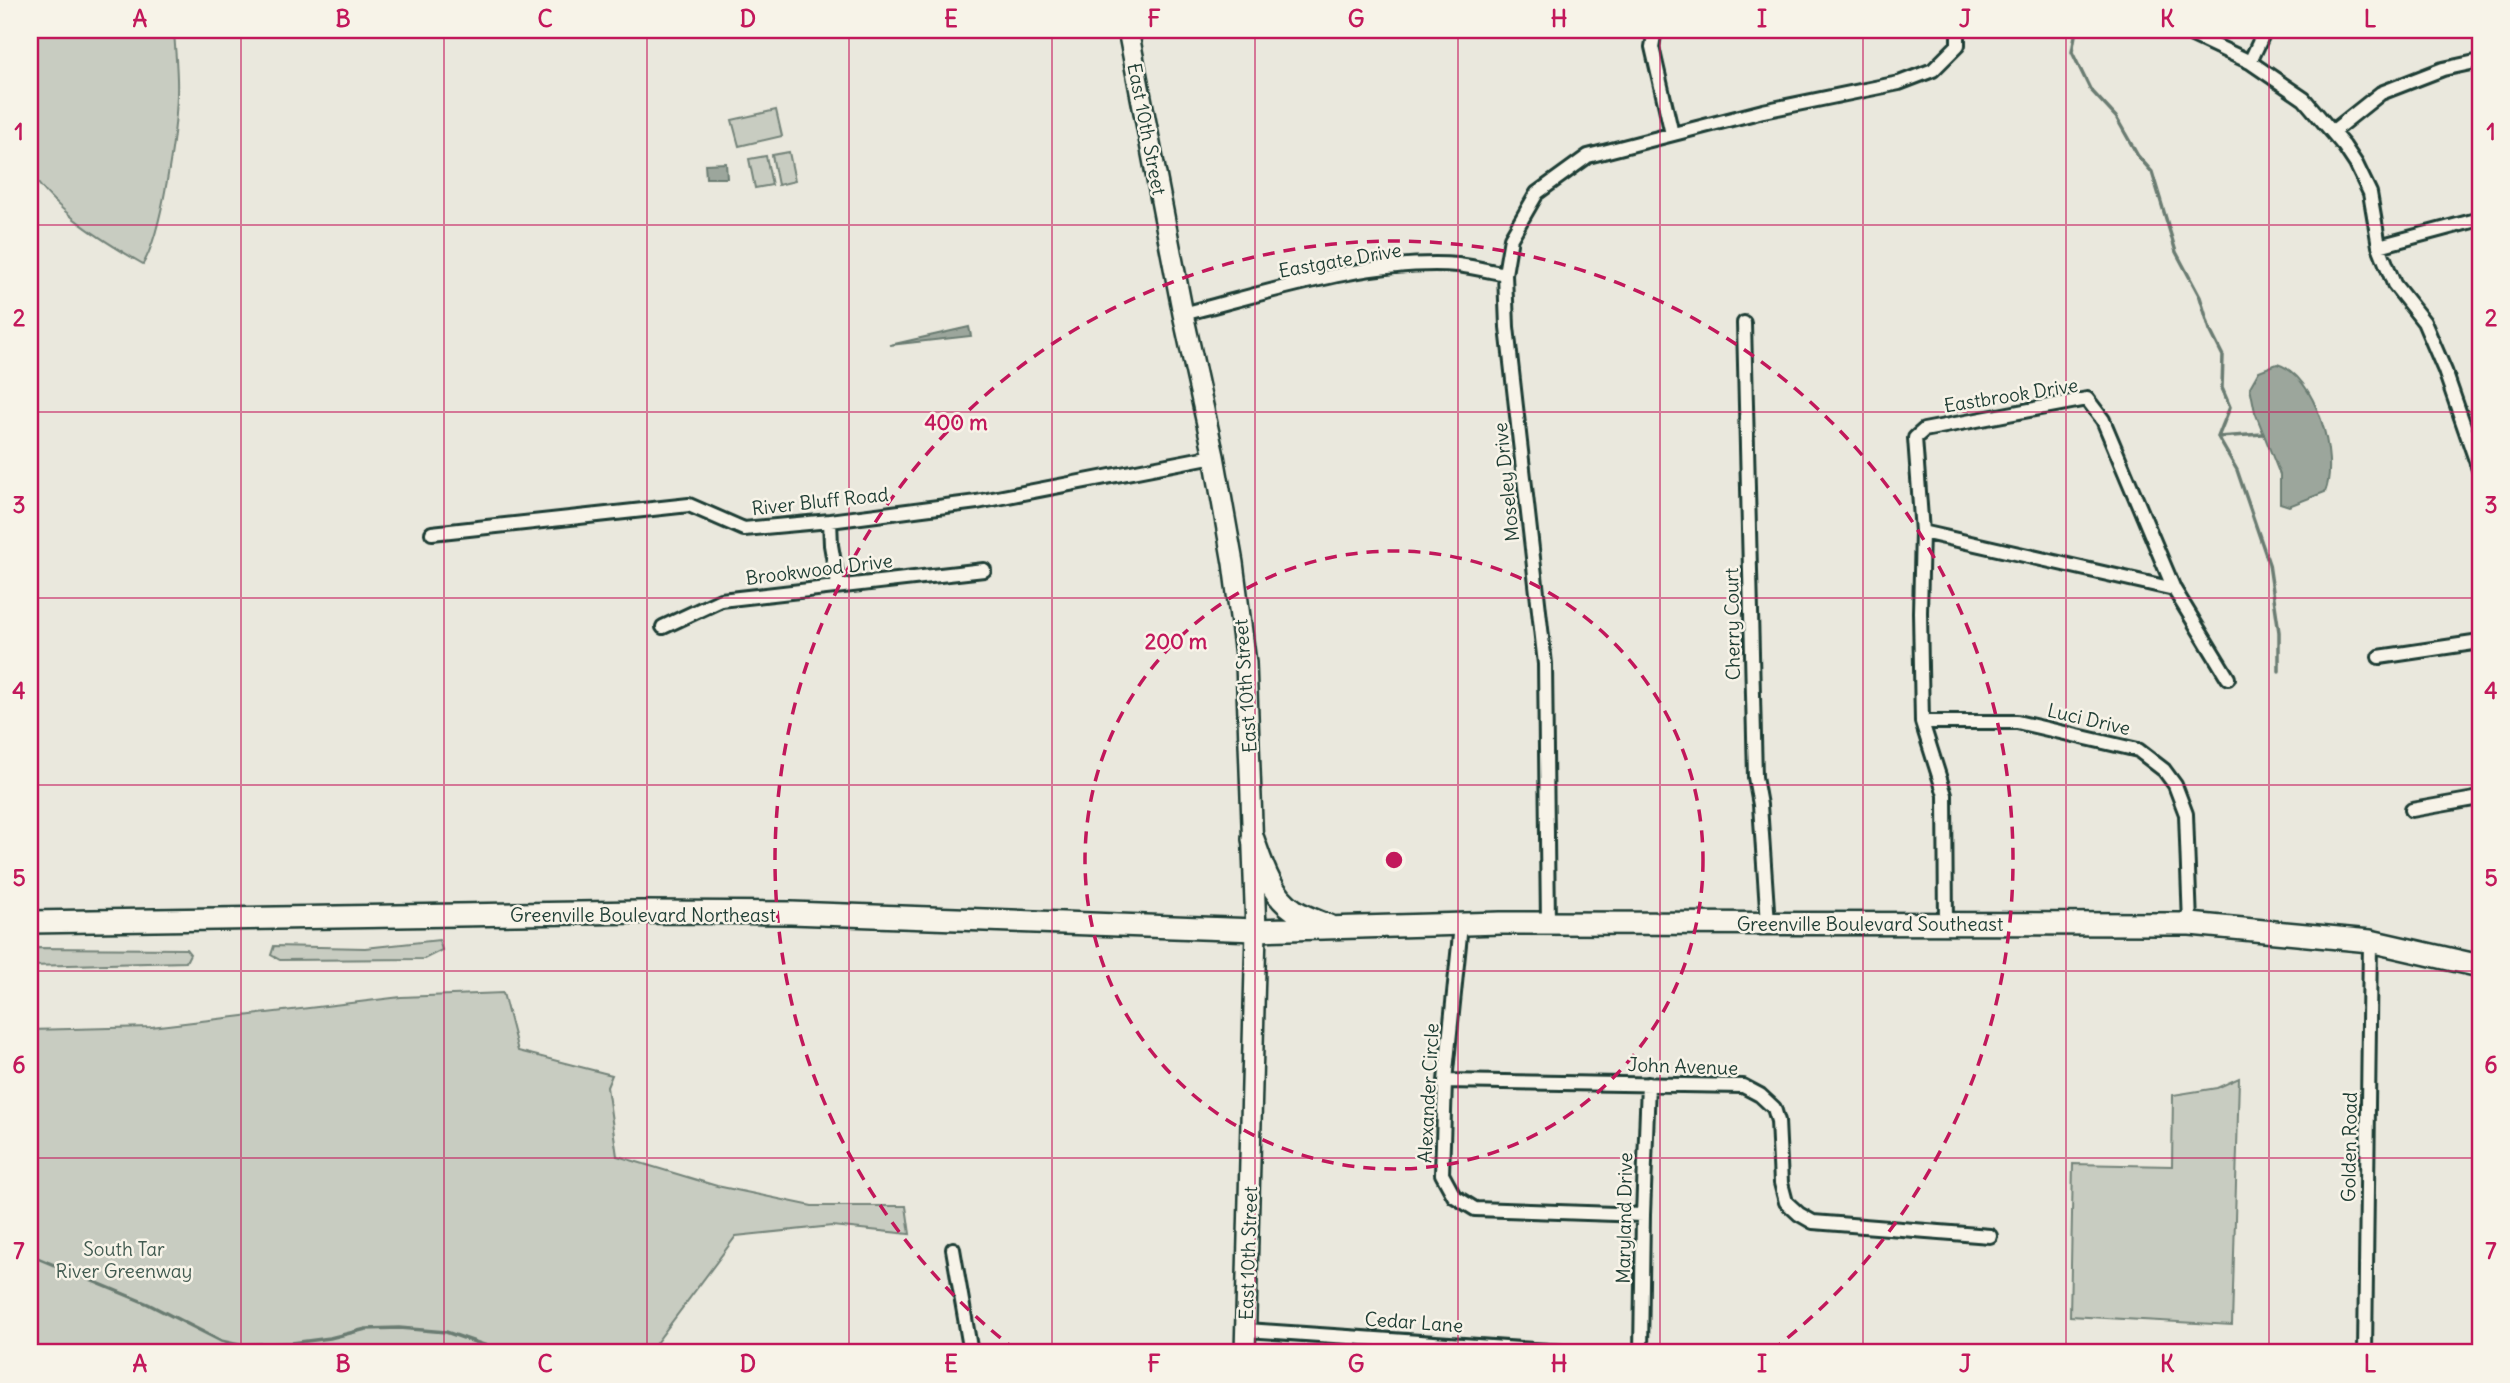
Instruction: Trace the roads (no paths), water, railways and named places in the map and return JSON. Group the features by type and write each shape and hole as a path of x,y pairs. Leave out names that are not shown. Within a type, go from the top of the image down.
{"highway":[{"path":"1253,839 1263,869 1285,903 1299,913 1334,928"},
{"name":"Greenville Boulevard Northeast","path":"30,922 642,912 750,913 1256,930"},
{"name":"Greenville Boulevard Southeast","path":"1256,930 1548,923 2189,924 2370,941 2480,966"}],"main road":[{"name":"East 10th Street","path":"1128,30 1183,314 1214,456 1247,663 1256,930 1245,1353"}],"street":[{"path":"1655,30 1652,47 1672,134"},
{"name":"Moseley Drive","path":"1548,923 1545,664 1507,327 1506,274 1511,237 1537,193 1588,156 1763,111 1899,83 1933,69 1958,45 1958,30"},
{"path":"2182,30 2250,62 2304,99 2356,164 2370,193 2379,246 2394,284 2424,322 2445,371 2480,472"},
{"path":"2250,62 2266,30"},
{"path":"2332,132 2381,93 2442,69 2480,61"},
{"path":"2379,246 2480,219"},
{"name":"Eastgate Drive","path":"1183,314 1361,272 1415,265 1458,265 1506,274"},
{"name":"Cherry Court","path":"1744,323 1755,776 1760,805 1768,924"},
{"name":"Eastbrook Drive","path":"1946,924 1945,795 1922,722 1922,531 1915,438 1924,430 2087,399 2103,420 2174,589 2228,678"},
{"name":"River Bluff Road","path":"432,533 689,505 744,529 830,521 977,502 1214,456"},
{"path":"830,521 838,585"},
{"path":"1922,531 2174,589"},
{"name":"Brookwood Drive","path":"663,627 721,600 984,570"},
{"path":"2379,657 2480,642"},
{"name":"Luci Drive","path":"1922,722 2017,722 2138,750 2149,757 2175,785 2186,814 2189,924"},
{"path":"2412,810 2480,798"},
{"name":"Alexander Circle","path":"1461,925 1446,1081 1442,1174 1454,1196 1475,1209 1643,1215"},
{"name":"Golden Road","path":"2365,1353 2370,941"},
{"name":"John Avenue","path":"1446,1081 1743,1086 1760,1095 1774,1108 1778,1121 1781,1183 1786,1202 1799,1214 1813,1222 1990,1236"},
{"name":"Maryland Drive","path":"1641,1353 1648,1084"},
{"path":"953,1249 971,1353"},
{"name":"Cedar Lane","path":"1246,1330 1579,1353"}],"waterway":[{"path":"2076,30 2072,52 2090,89 2116,117 2138,156 2152,172 2176,252 2200,297 2210,330 2223,356 2222,388 2230,407 2218,437"},
{"path":"2218,437 2263,434"},
{"path":"2218,437 2237,470 2269,564 2279,632 2279,671"},
{"path":"30,1255 148,1304 221,1341 239,1345 292,1343 330,1338 366,1329 399,1328 446,1332 507,1353"}],"park label":[{"name":"South Tar River Greenway","path":"124,1260"}]}
